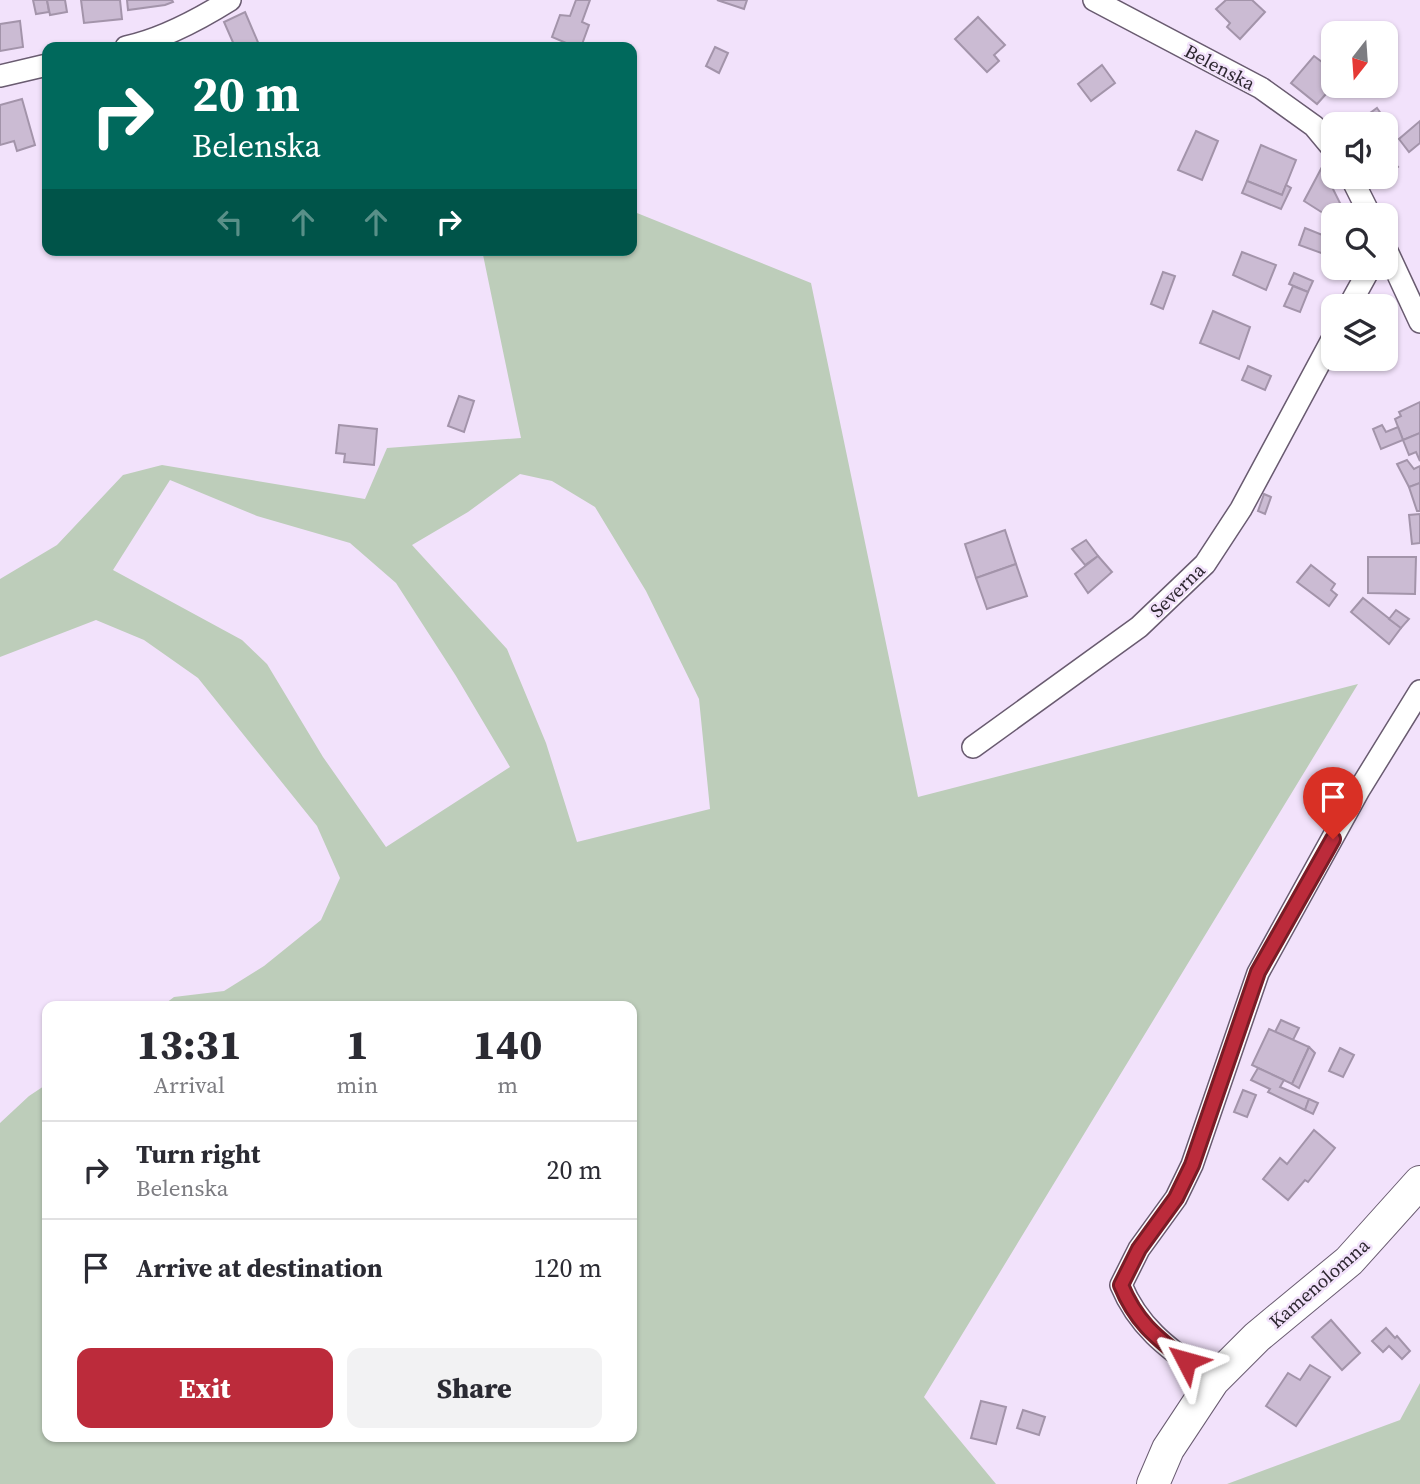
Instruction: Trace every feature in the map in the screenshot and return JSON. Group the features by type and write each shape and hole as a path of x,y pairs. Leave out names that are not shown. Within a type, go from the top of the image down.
{"main road":[{"name":"Kamenolomna","path":"1153,1484 1168,1449 1213,1381 1257,1337 1349,1261 1420,1182"}],"street":[{"path":"147,42 230,0"},
{"name":"Belenska","path":"1094,0 1261,88 1314,126 1321,134"},
{"path":"0,76 42,66"},
{"path":"1398,275 1420,322"},
{"name":"Severna","path":"973,747 1139,627 1205,564 1241,509 1321,360"},
{"path":"1213,1381 1149,1331 1131,1308 1121,1285 1139,1249 1176,1198 1192,1165 1258,972 1359,790 1420,691"}],"green space":[{"path":"637,213 811,283 918,797 1358,684 924,1397 996,1484 0,1484 0,1123 42,1087 42,1442 637,1442 637,1001 169,1001 174,997 224,991 264,966 321,920 340,878 317,826 198,678 144,640 96,620 0,657 0,579 57,545 123,475 162,465 365,499 387,448 521,438 483,256 637,256","holes":["520,474 552,481 595,507 646,591 699,699 710,809 577,842 546,743 507,649 412,545 468,512","170,480 257,516 350,543 396,583 510,767 386,847 323,757 267,664 242,640 113,570"]},
{"path":"1420,1383 1420,1484 1227,1484 1400,1420"}],"building":[{"path":"33,0 47,0 49,12 36,14"},
{"path":"47,0 65,0 67,12 50,15"},
{"path":"81,0 120,0 122,19 84,23"},
{"path":"127,0 172,0 173,2 128,10"},
{"path":"576,0 590,0 582,22 589,25 583,42 564,42 552,37 560,15 570,16"},
{"path":"717,0 747,0 744,9"},
{"path":"1226,0 1252,0 1265,12 1240,39 1227,27 1230,23 1216,9"},
{"path":"245,12 258,42 233,42 224,22"},
{"path":"978,17 1005,45 994,55 999,61 987,72 955,39"},
{"path":"20,21 23,47 0,51 0,24"},
{"path":"715,47 728,53 719,73 706,66"},
{"path":"1314,56 1321,61 1322,98 1317,104 1291,83"},
{"path":"1102,65 1115,83 1091,101 1078,84"},
{"path":"22,99 35,145 17,151 14,141 0,145 0,105"},
{"path":"1420,121 1420,143 1409,152 1399,139"},
{"path":"1196,131 1218,141 1202,180 1178,170"},
{"path":"1261,145 1296,160 1282,195 1247,181"},
{"path":"1321,169 1321,189 1333,189 1340,203 1321,203 1321,212 1304,201"},
{"path":"1247,181 1282,195 1286,185 1291,188 1281,209 1242,193"},
{"path":"1305,228 1321,234 1321,253 1299,245"},
{"path":"1242,252 1276,265 1266,290 1233,275"},
{"path":"1163,272 1175,276 1163,309 1151,304"},
{"path":"1294,273 1313,281 1308,292 1289,284"},
{"path":"1293,286 1308,292 1300,312 1284,306"},
{"path":"1213,311 1250,327 1239,359 1200,343"},
{"path":"1248,366 1271,376 1265,390 1242,380"},
{"path":"459,396 474,401 464,432 448,426"},
{"path":"1420,402 1420,433 1403,440 1395,419 1401,416 1399,412"},
{"path":"339,425 377,429 374,465 344,462 345,454 336,453"},
{"path":"1382,425 1386,432 1398,427 1403,440 1381,449 1373,429"},
{"path":"1420,433 1420,461 1416,452 1409,455 1403,440"},
{"path":"1407,460 1414,469 1420,466 1420,483 1409,487 1397,464"},
{"path":"1420,483 1420,511 1417,511 1409,487"},
{"path":"1264,494 1271,497 1265,514 1258,511"},
{"path":"1420,514 1420,543 1412,544 1409,515"},
{"path":"1005,530 1016,564 976,578 965,544"},
{"path":"1086,540 1098,556 1085,565 1072,549"},
{"path":"1098,556 1112,572 1088,593 1075,574"},
{"path":"1368,557 1416,557 1415,594 1368,593"},
{"path":"1016,564 1027,596 987,609 976,578"},
{"path":"1311,565 1335,584 1331,590 1337,595 1329,606 1297,582"},
{"path":"1363,598 1401,628 1389,644 1351,612"},
{"path":"1396,610 1409,619 1401,628 1389,619"},
{"path":"1281,1020 1299,1028 1293,1040 1275,1032"},
{"path":"1269,1029 1309,1047 1292,1084 1252,1065"},
{"path":"1309,1047 1315,1053 1299,1088 1292,1084"},
{"path":"1340,1048 1354,1055 1343,1077 1329,1071"},
{"path":"1258,1068 1284,1080 1280,1087 1309,1099 1305,1110 1268,1092 1270,1089 1251,1080"},
{"path":"1243,1090 1256,1095 1247,1117 1234,1112"},
{"path":"1309,1099 1318,1103 1313,1114 1305,1110"},
{"path":"1314,1130 1335,1148 1308,1182 1305,1180 1288,1200 1263,1179 1280,1158 1287,1164"},
{"path":"1331,1320 1360,1353 1342,1370 1312,1337"},
{"path":"1386,1328 1410,1351 1402,1359 1389,1346 1383,1352 1372,1341"},
{"path":"1310,1365 1330,1377 1296,1426 1266,1406 1288,1373 1300,1380"},
{"path":"981,1401 1006,1407 996,1444 971,1438"},
{"path":"1023,1410 1045,1417 1039,1435 1017,1428"}],"route":[{"path":"1186,1361 1149,1331 1131,1308 1121,1285 1139,1249 1176,1198 1192,1165 1258,972 1333,839"}]}
